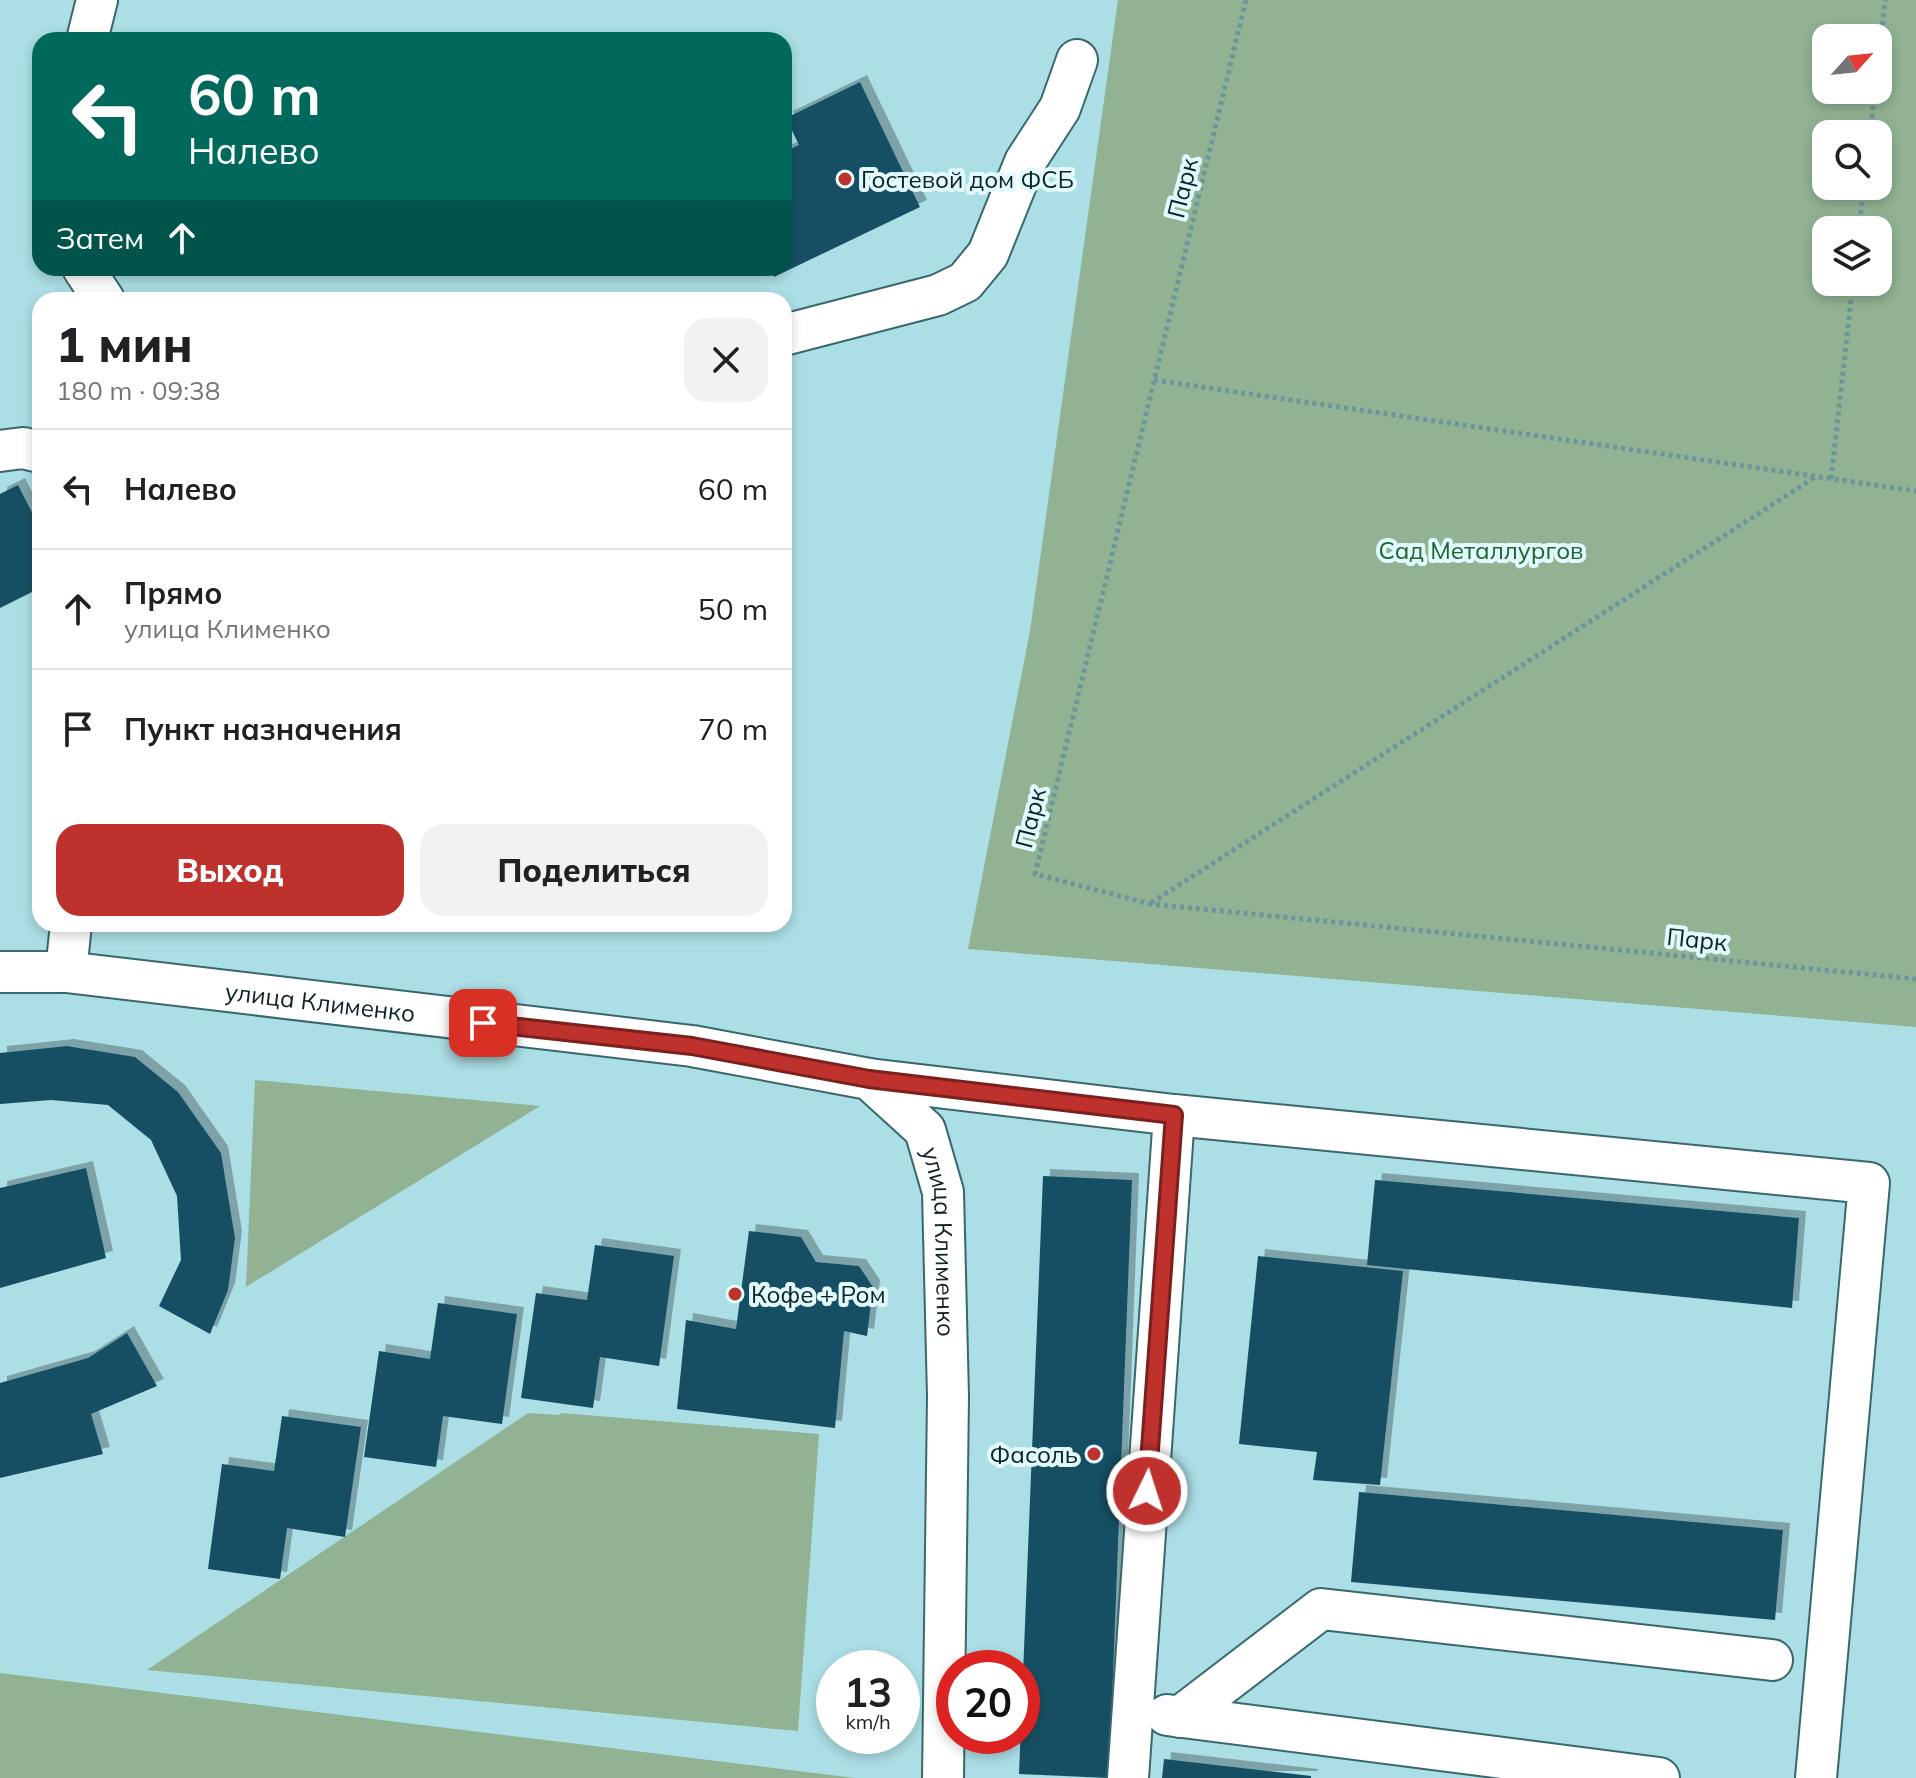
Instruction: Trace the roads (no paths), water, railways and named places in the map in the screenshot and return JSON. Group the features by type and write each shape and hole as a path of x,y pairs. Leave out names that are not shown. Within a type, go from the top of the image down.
{"street":[{"path":"89,32 97,0"},
{"path":"792,333 938,295 965,282 988,254 1025,162 1060,108 1077,60"},
{"path":"0,451 32,450"},
{"path":"66,972 70,932"},
{"name":"улица Клименко","path":"0,972 66,972 692,1046 869,1079 925,1130 943,1192 948,1397 943,1778"},
{"path":"869,1079 1174,1115 1869,1183 1816,1778"},
{"path":"1128,1778 1174,1115"},
{"path":"1180,1717 1321,1609 1772,1660"},
{"path":"1132,1711 1659,1778"}],"place":[{"name":"Гостевой дом ФСБ","path":"845,179"},
{"name":"Кофе + Ром","path":"735,1294"},
{"name":"Фасоль","path":"1094,1454"}],"park label":[{"name":"Сад Металлургов","path":"1481,550"}]}
